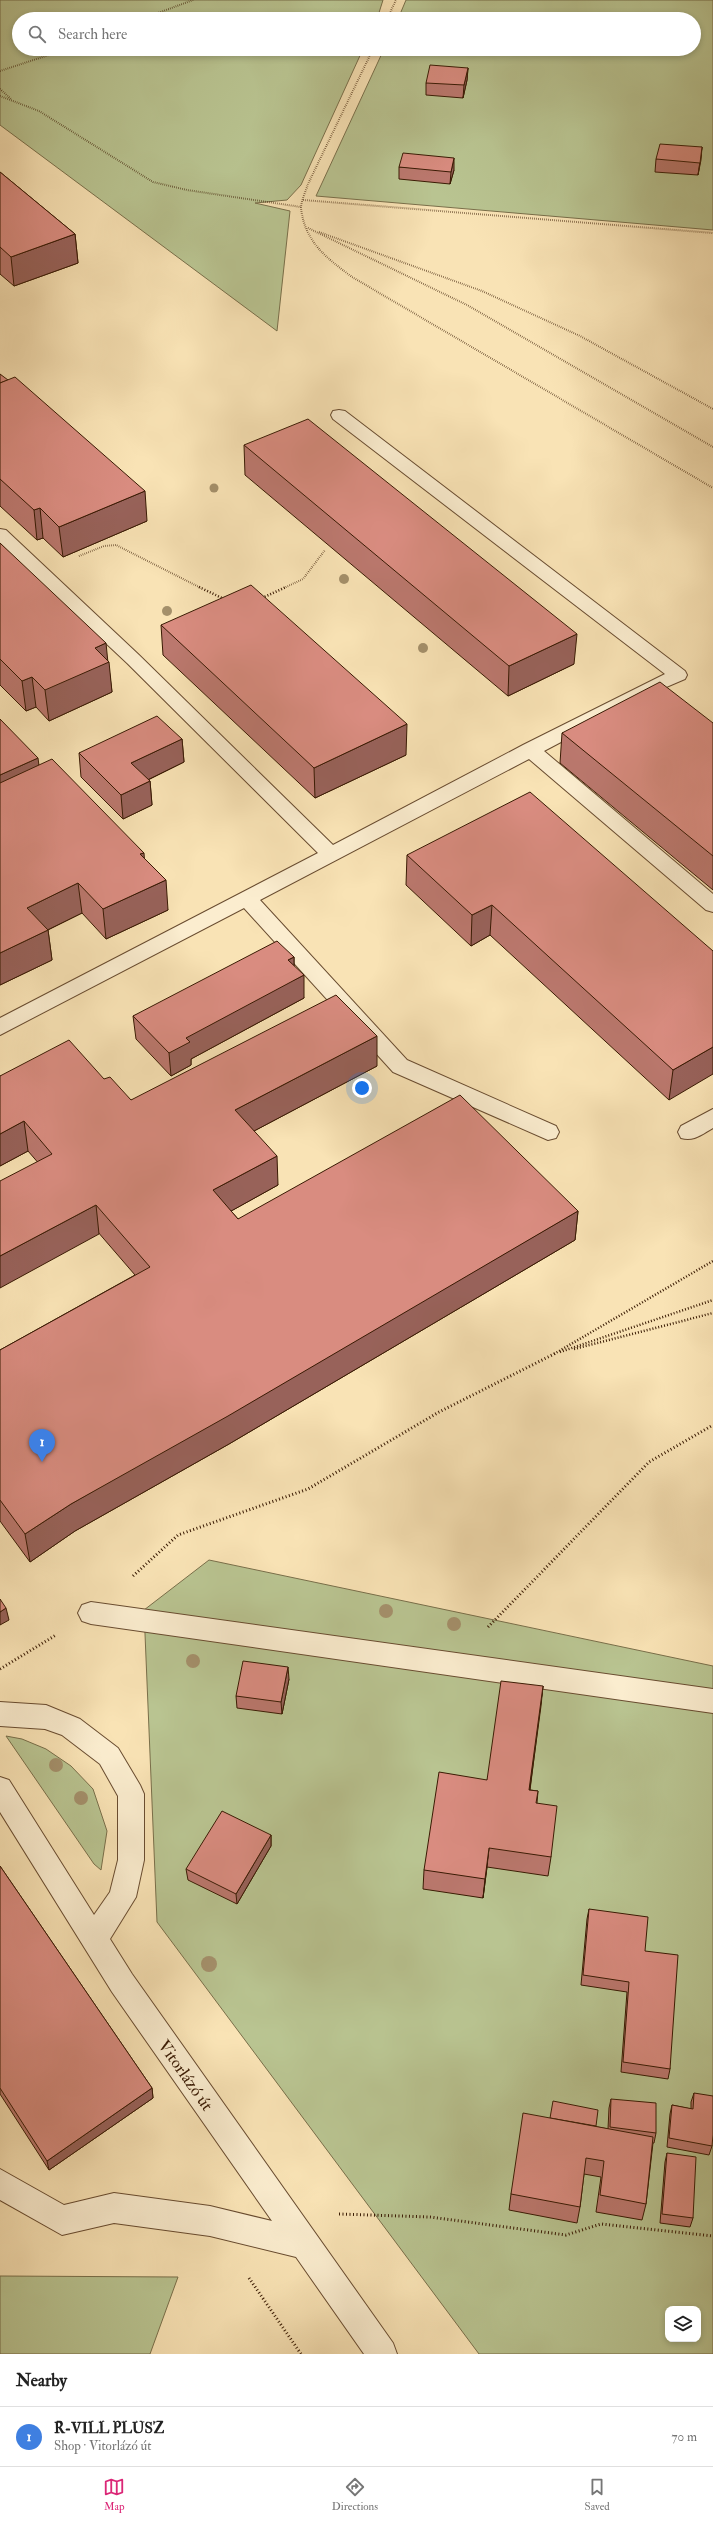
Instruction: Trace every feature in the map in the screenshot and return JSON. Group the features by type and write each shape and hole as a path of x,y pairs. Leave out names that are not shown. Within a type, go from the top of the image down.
{"street":[{"path":"0,1027 530,749 650,687 678,675 339,415"},
{"path":"0,534 133,658 330,853"},
{"path":"650,687 713,736"},
{"path":"530,749 713,906"},
{"path":"246,897 400,1066 548,1132"},
{"path":"689,1132 713,1117"},
{"path":"91,1613 713,1701"},
{"path":"0,1714 46,1717 71,1727 109,1756 131,1794 131,1860 122,1897 94,1939"},
{"name":"Vitorlázó út","path":"0,1789 122,1983 382,2354"},
{"path":"0,2184 62,2220 114,2208 210,2221 304,2244"}],"path":[{"path":"161,12 193,0"},
{"path":"390,12 396,0"},
{"path":"0,71 46,56"},
{"path":"370,56 308,184 302,200 301,207 307,228 318,250 352,277 713,488"},
{"path":"0,89 11,100"},
{"path":"0,96 39,111 154,182 187,190 301,207"},
{"path":"302,200 713,233"},
{"path":"307,228 482,291 580,336 713,409"},
{"path":"307,228 469,306 713,447"},
{"path":"40,572 104,546 116,545 227,600"},
{"path":"255,601 303,579 325,550"},
{"path":"0,1670 91,1613 178,1535 308,1489 439,1412 554,1354 713,1261"},
{"path":"554,1354 713,1300"},
{"path":"554,1354 713,1313"},
{"path":"468,1666 486,1628 649,1462 713,1425"},
{"path":"281,2211 430,2217 566,2235 601,2224 713,2236"},
{"path":"210,2221 301,2354"}],"green space":[{"path":"0,0 383,0 379,12 12,12 12,56 360,56 301,185 287,200 255,203 290,211 277,331 0,125"},
{"path":"406,0 713,0 713,230 316,196 381,56 701,56 701,12 401,12"},
{"path":"209,1560 713,1666 713,2354 479,2354 157,1922 144,1610"},
{"path":"6,1736 22,1739 46,1749 71,1766 93,1789 107,1831 101,1870 94,1864"},
{"path":"0,2276 178,2277 150,2354 0,2354"}],"building":[{"path":"430,65 468,68 464,85 426,83"},
{"path":"660,144 702,147 700,163 656,159"},
{"path":"403,153 454,158 451,172 399,167"},
{"path":"0,172 75,234 11,257 0,247"},
{"path":"0,374 8,380 0,383"},
{"path":"15,377 145,491 59,527 40,508 34,510 0,479 0,383"},
{"path":"308,419 577,634 509,666 244,445"},
{"path":"0,543 106,643 95,648 109,662 45,690 32,677 22,681 0,659"},
{"path":"251,585 407,724 314,768 161,625"},
{"path":"660,682 713,723 713,856 562,733"},
{"path":"157,716 182,739 131,763 150,781 121,795 79,753"},
{"path":"0,719 38,758 0,775"},
{"path":"52,759 144,853 140,854 166,880 103,909 78,883 27,908 48,930 0,953 0,783"},
{"path":"530,792 713,951 713,1047 673,1070 492,905 472,915 407,855"},
{"path":"277,941 294,957 288,960 304,975 186,1038 190,1042 169,1053 133,1016"},
{"path":"336,995 377,1036 235,1110 277,1156 213,1190 238,1219 460,1095 578,1211 228,1416 71,1504 25,1534 0,1500 0,1350 150,1267 96,1205 0,1256 0,1181 52,1154 24,1121 0,1134 0,1076 69,1040 104,1079 110,1077 131,1100"},
{"path":"0,1599 6,1608 0,1612"},
{"path":"243,1661 288,1667 281,1702 236,1696"},
{"path":"501,1681 543,1686 529,1790 538,1791 536,1803 557,1806 551,1857 489,1848 485,1879 424,1870 439,1772 487,1780"},
{"path":"222,1811 271,1835 236,1894 186,1869"},
{"path":"0,1866 152,2088 47,2161 0,2088"},
{"path":"589,1909 648,1917 645,1951 678,1955 670,2069 623,2062 629,1982 583,1975"},
{"path":"694,2093 713,2096 712,2146 669,2138 672,2105 693,2109"},
{"path":"611,2099 656,2103 656,2133 610,2127"},
{"path":"553,2101 598,2110 596,2126 550,2118"},
{"path":"523,2113 653,2137 646,2204 600,2195 604,2161 586,2158 580,2207 511,2194"},
{"path":"667,2153 696,2157 693,2218 662,2214"}],"place":[{"name":"R-VILL PLUSZ","path":"42,1462"}]}
